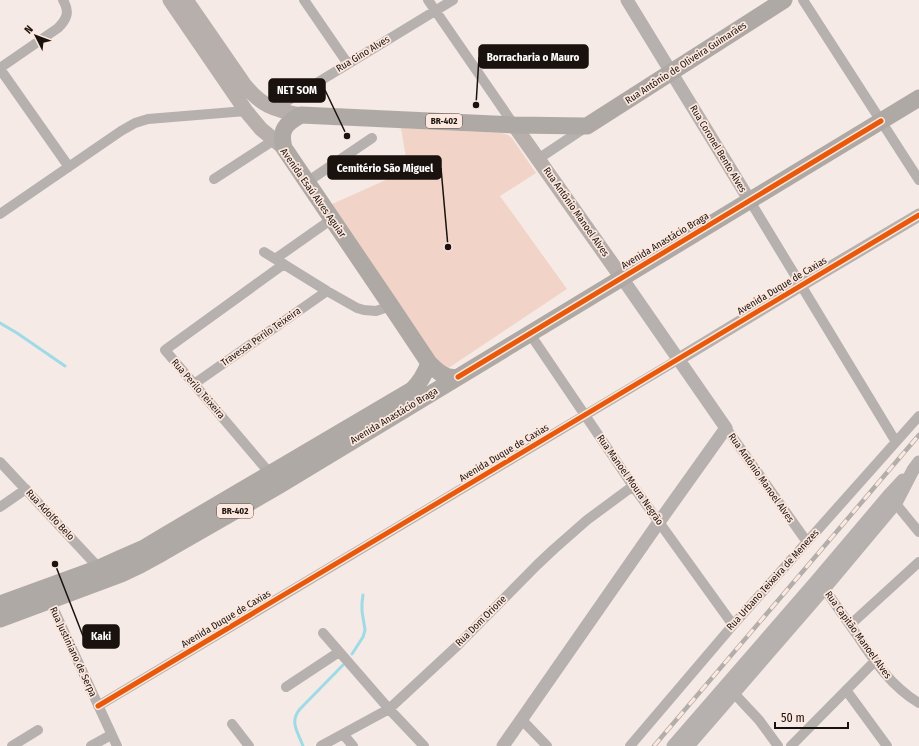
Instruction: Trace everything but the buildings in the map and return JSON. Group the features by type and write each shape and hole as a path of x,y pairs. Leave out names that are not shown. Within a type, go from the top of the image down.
{"main road":[{"name":"Avenida Esaú Alves Aguiar","path":"170,0 246,111 261,129 279,144 307,182 429,363 435,370 444,376 451,378 458,377"},
{"path":"186,0 250,91 260,101 274,109 301,115"},
{"name":"Rua Antônio de Oliveira Guimarães","path":"588,126 784,0"},
{"name":"Avenida Anastácio Braga","path":"0,619 140,565 182,534 275,479 458,377 919,98"},
{"path":"246,111 274,109"},
{"path":"279,144 283,132 289,122 301,115"},
{"name":"BR-402","path":"301,115 588,126"},
{"name":"Rua Antônio Manoel Alves","path":"514,124 622,278"},
{"name":"Avenida Anastácio Braga","path":"275,479 412,390 423,378 429,363"},
{"name":"Avenida Anastácio Braga","path":"0,604 99,568 144,548 182,534"}],"street":[{"path":"62,0 66,7 67,16 65,21 58,28 0,68 68,167"},
{"path":"304,0 348,64"},
{"name":"Rua Antônio Manoel Alves","path":"428,0 514,124"},
{"name":"Rua Gino Alves","path":"274,109 453,0"},
{"name":"Rua Coronel Bento Alves","path":"629,0 896,442"},
{"path":"803,0 919,180"},
{"path":"0,214 135,123 148,119 246,111"},
{"name":"Rua Antônio de Oliveira Guimarães","path":"538,159 588,126"},
{"path":"307,182 372,138"},
{"path":"214,179 279,144"},
{"name":"Avenida Duque de Caxias","path":"98,706 919,215"},
{"path":"279,261 332,219"},
{"path":"264,252 357,308 376,311 391,306"},
{"name":"Rua Perilo Teixeira","path":"275,479 165,350 279,261"},
{"name":"Rua Antônio Manoel Alves","path":"622,278 807,542"},
{"name":"Travessa Perilo Teixeira","path":"194,384 327,291"},
{"name":"Rua Manoel Moura Negrão","path":"530,334 633,486 733,625"},
{"name":"Rua Urbano Teixeira de Menezes","path":"630,746 733,625 919,416"},
{"path":"503,746 726,428"},
{"name":"Rua Adolfo Belo","path":"0,462 99,568"},
{"path":"673,746 730,689 917,470"},
{"name":"Rua Dom Orione","path":"321,746 389,709 457,646 554,549 588,520 633,486"},
{"path":"0,507 26,489"},
{"path":"892,499 919,532"},
{"path":"850,625 919,562"},
{"name":"Rua Capitão Manoel Alves","path":"821,584 887,676 900,690 919,704"},
{"name":"Rua Justiniano de Serpa","path":"50,601 117,746"},
{"path":"323,634 389,709 424,746"},
{"path":"286,687 339,652"},
{"path":"791,746 875,661"},
{"path":"688,746 730,689"},
{"path":"730,689 759,720 778,746"},
{"path":"846,690 887,746"},
{"path":"522,720 547,746"},
{"path":"232,724 249,746"},
{"path":"12,746 38,730"},
{"path":"343,734 353,746"},
{"path":"91,746 111,735"}],"shaded area":[{"path":"401,128 502,133 512,138 536,173 500,196 567,289 444,371 330,205 408,170"}],"waterway":[{"path":"0,323 65,366"},
{"path":"352,654 363,637 365,630 362,611 363,595"},
{"path":"303,746 296,727 295,718 300,709 343,665"}],"railway":[{"path":"654,746 919,435"}],"cycle path":[{"path":"458,377 881,121"},
{"path":"98,706 919,215"}],"place":[{"name":"Borracharia o Mauro","path":"476,105"},
{"name":"NET SOM","path":"347,136"},
{"name":"Cemitério São Miguel","path":"448,247"},
{"name":"Kaki","path":"55,564"}]}
